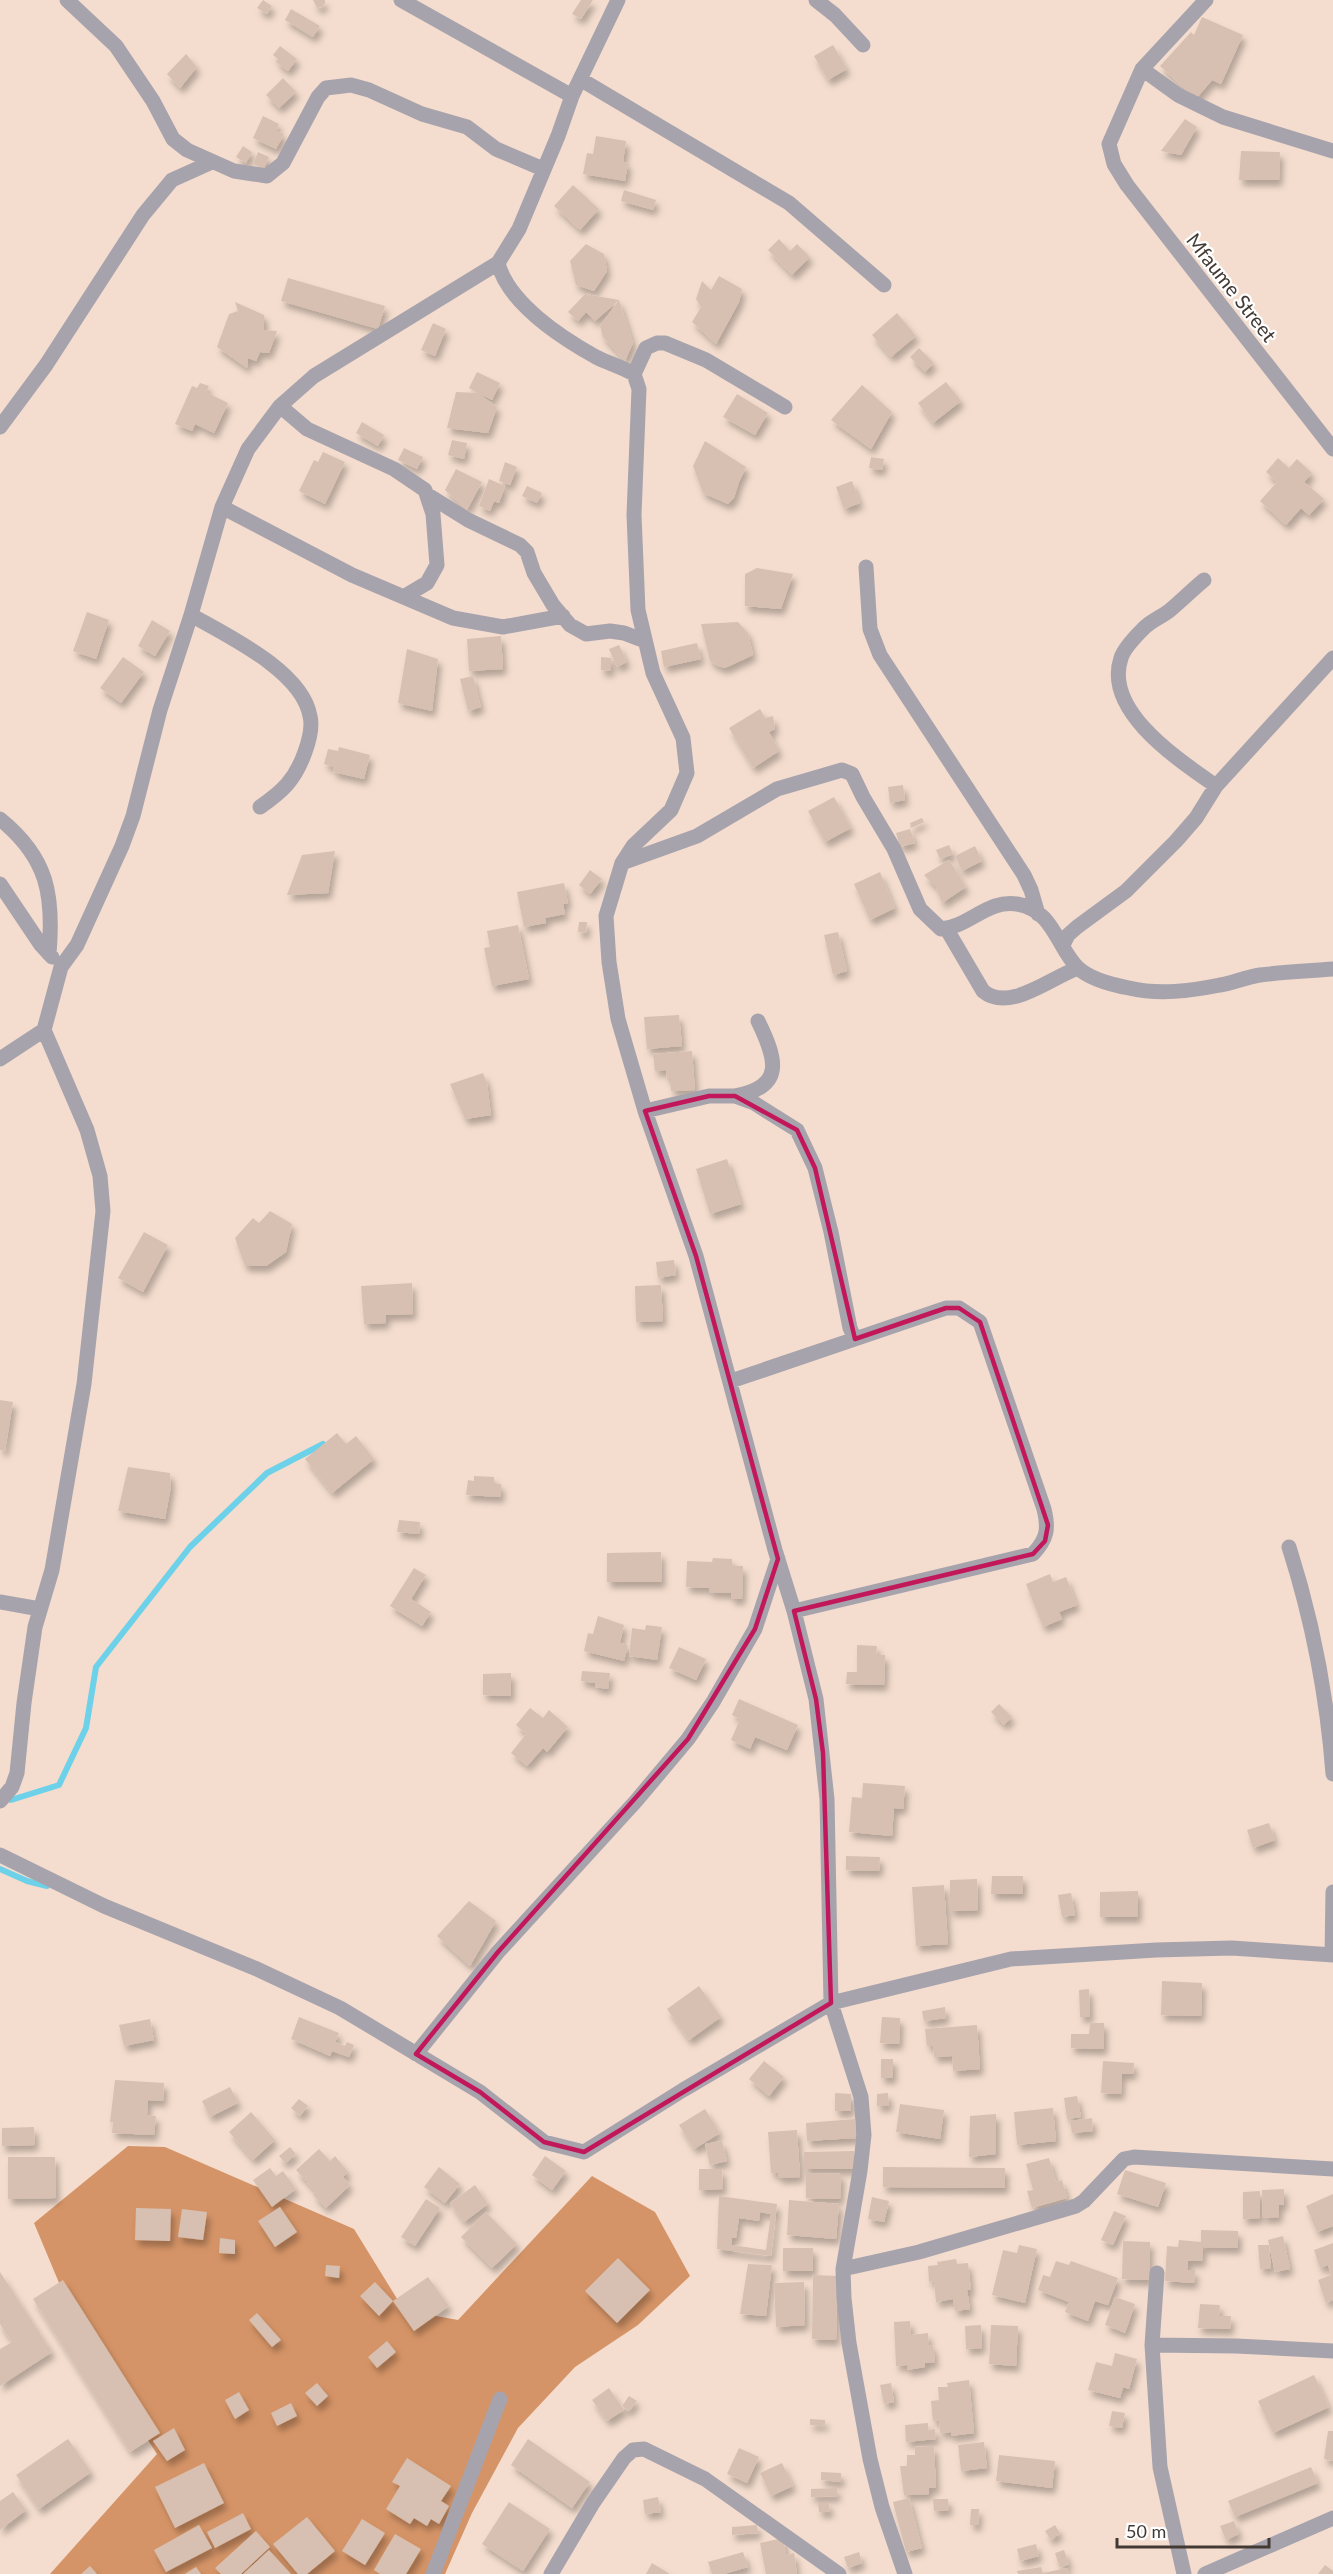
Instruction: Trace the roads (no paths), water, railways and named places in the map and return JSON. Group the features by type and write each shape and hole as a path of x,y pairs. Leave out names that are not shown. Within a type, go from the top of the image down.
{"street":[{"path":"401,0 572,96"},
{"path":"0,1801 12,1787 17,1773 25,1692 35,1627 52,1570 84,1384 103,1211 100,1176 87,1130 44,1030 61,967 77,945 122,846 133,816 163,700 191,615 222,507 248,449 280,406 314,376 498,263 519,229 558,136 572,96 618,0"},
{"path":"816,0 835,15 863,45"},
{"path":"1206,0 1157,50 1142,69 1178,95 1223,117 1333,151"},
{"path":"73,2 116,46 153,101 173,139 187,150 234,171 267,176 283,163 318,97 326,88 351,85 369,90 422,114 467,127 496,149 543,169"},
{"name":"Mfaume Street","path":"1142,69 1109,144 1114,165 1126,185 1333,449"},
{"path":"580,79 723,166 789,202 884,285"},
{"path":"0,427 46,365 143,215 172,180 212,162"},
{"path":"498,263 505,283 531,311 594,356 634,374"},
{"path":"785,407 706,360 665,343 657,343 646,348 634,374 639,389 634,480 634,557 638,610 653,673 683,738 687,773 671,810 633,846 622,863 606,916 609,962 618,1019 645,1111 696,1256 816,1699 827,1799 831,2003 861,2097 864,2135 861,2171 843,2269 849,2343 870,2459 882,2507 905,2574"},
{"path":"280,406 307,429 394,469 425,490 428,495 437,543 437,565 427,583 405,596"},
{"path":"428,495 468,520 520,545 527,552 534,573 544,591 570,625 586,634 610,631 624,633 645,641"},
{"path":"222,507 352,575 453,618 492,625 533,623 562,616"},
{"path":"866,567 870,629 880,655 1024,875 1038,914"},
{"path":"1204,580 1168,612 1144,627 1121,656 1117,674 1120,693 1134,717 1165,748 1216,786"},
{"path":"191,615 278,669 303,698 310,717 310,738 292,780 282,792 260,807"},
{"path":"1063,945 1068,935 1126,891 1176,841 1196,818 1216,786 1333,658"},
{"path":"622,863 697,836 777,789 842,770 852,774 894,849 920,909 941,929 955,927 997,904 1017,904 1044,918 1078,968 1102,981 1148,992 1180,991 1259,976 1333,969"},
{"path":"0,819 23,841 42,867 51,914 49,954"},
{"path":"0,884 49,954 61,967"},
{"path":"946,928 983,991 991,998 1007,1000 1078,968"},
{"path":"645,1111 710,1096 735,1096 751,1093 764,1087 773,1072 771,1051 758,1021"},
{"path":"0,1059 44,1030"},
{"path":"735,1096 764,1109 797,1130 815,1168 831,1232 847,1318 855,1339"},
{"path":"731,1381 946,1308 958,1308 980,1322 1048,1525 1045,1540 1033,1554 794,1611"},
{"path":"1289,1547 1307,1603 1328,1708 1333,1774"},
{"path":"416,2054 498,1953 636,1801 688,1739 713,1702 755,1629 778,1559"},
{"path":"0,1602 40,1609"},
{"path":"0,1855 104,1905 256,1969 340,2008 480,2092 544,2142 584,2152 683,2090 831,2003 1011,1959 1232,1948 1332,1955 1333,1892"},
{"path":"843,2269 919,2252 1076,2206 1084,2201 1124,2159 1134,2157 1333,2169"},
{"path":"1157,2274 1152,2345 1160,2467 1184,2574"},
{"path":"1152,2345 1333,2351"},
{"path":"433,2574 500,2399"},
{"path":"550,2574 593,2503 624,2458 633,2450 644,2449 705,2479 838,2574"},
{"path":"1205,2574 1333,2518"}],"waterway":[{"path":"5,1798 11,1800 59,1785 86,1728 96,1667 190,1547 267,1473 323,1444"},
{"path":"0,1869 27,1881 47,1886"}]}
